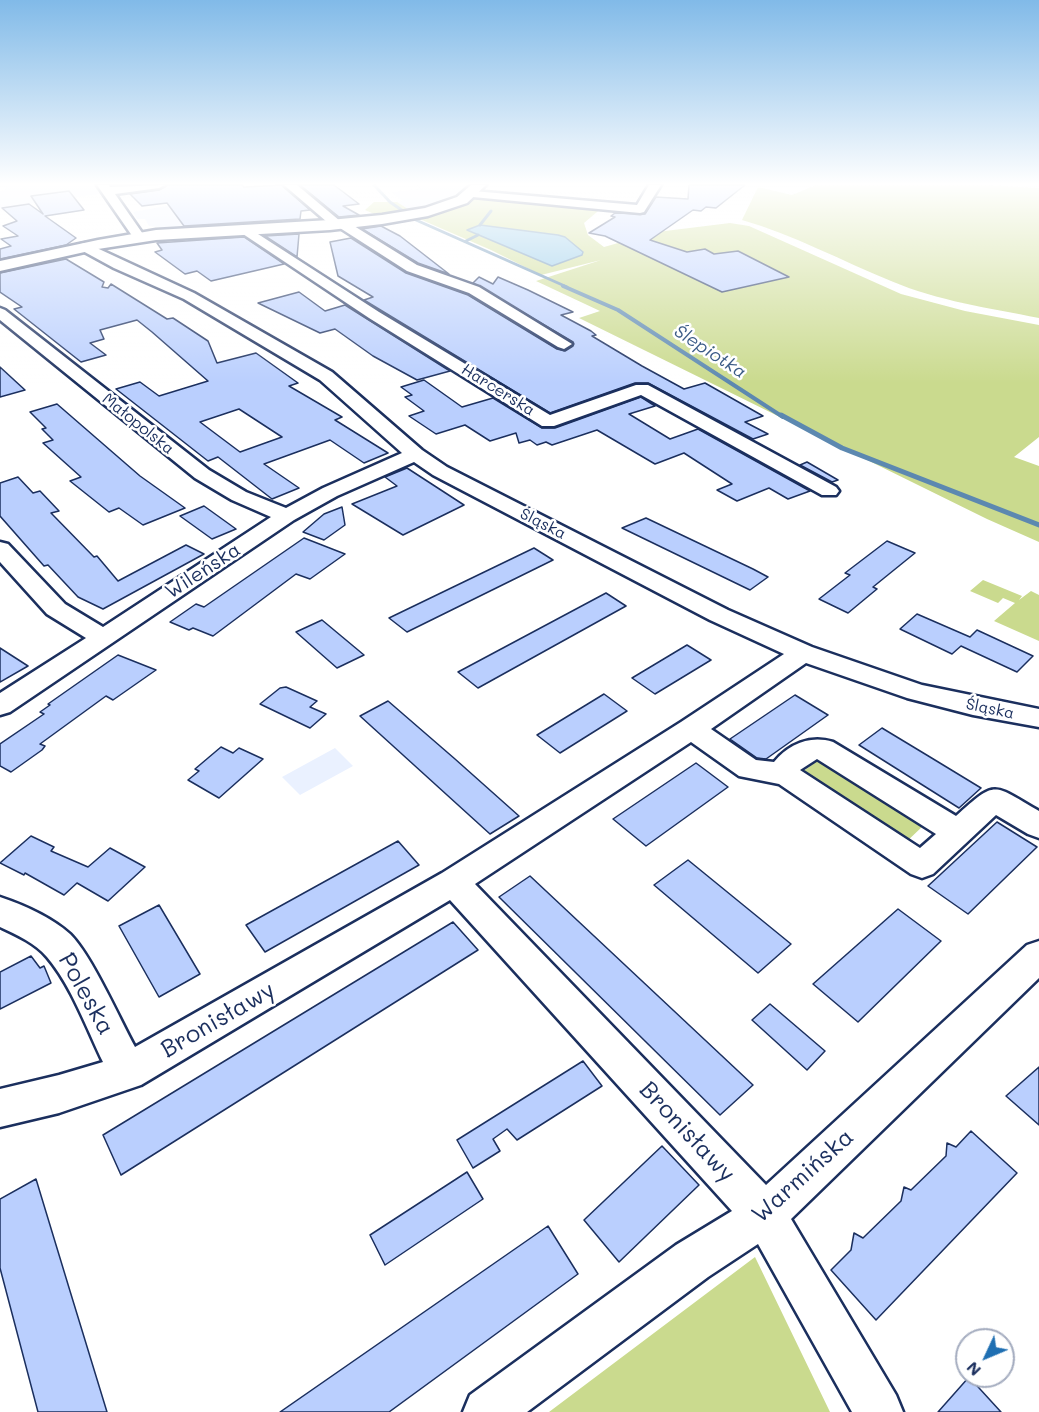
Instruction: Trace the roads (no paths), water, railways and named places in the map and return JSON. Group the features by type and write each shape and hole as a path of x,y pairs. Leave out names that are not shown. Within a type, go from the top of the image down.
{"street":[{"path":"0,266 72,251"},
{"name":"Śląska","path":"92,251 189,296 326,376 415,454 441,471 719,615 803,653 916,692 973,706 1039,718"},
{"name":"Harcerska","path":"277,251 374,315 548,422 642,388 829,491"},
{"path":"384,251 412,268 474,290 564,344"},
{"name":"Małopolska","path":"0,313 202,474 239,496 287,516"},
{"name":"Wileńska","path":"0,706 287,516 330,492 415,454"},
{"path":"0,549 56,609 102,638"},
{"name":"Bronisławy","path":"0,1108 59,1094 128,1072 453,882 691,729 803,653"},
{"path":"691,729 749,769 782,774 922,865 994,799 1039,826"},
{"path":"782,774 786,767 809,750 823,748 959,833"},
{"name":"Bronisławy","path":"453,882 765,1215 879,1412"},
{"name":"Poleska","path":"0,911 42,932 59,946 73,966 128,1072"},
{"name":"Warmińska","path":"487,1412 692,1261 765,1215 1039,956"}],"water":[{"path":"516,251 583,252 582,255 552,266"}],"waterway":[{"name":"Ślepiotka","path":"486,251 567,287"},
{"name":"Ślepiotka","path":"563,286 618,310 783,417"},
{"name":"Ślepiotka","path":"781,415 842,448 1039,525"}]}
